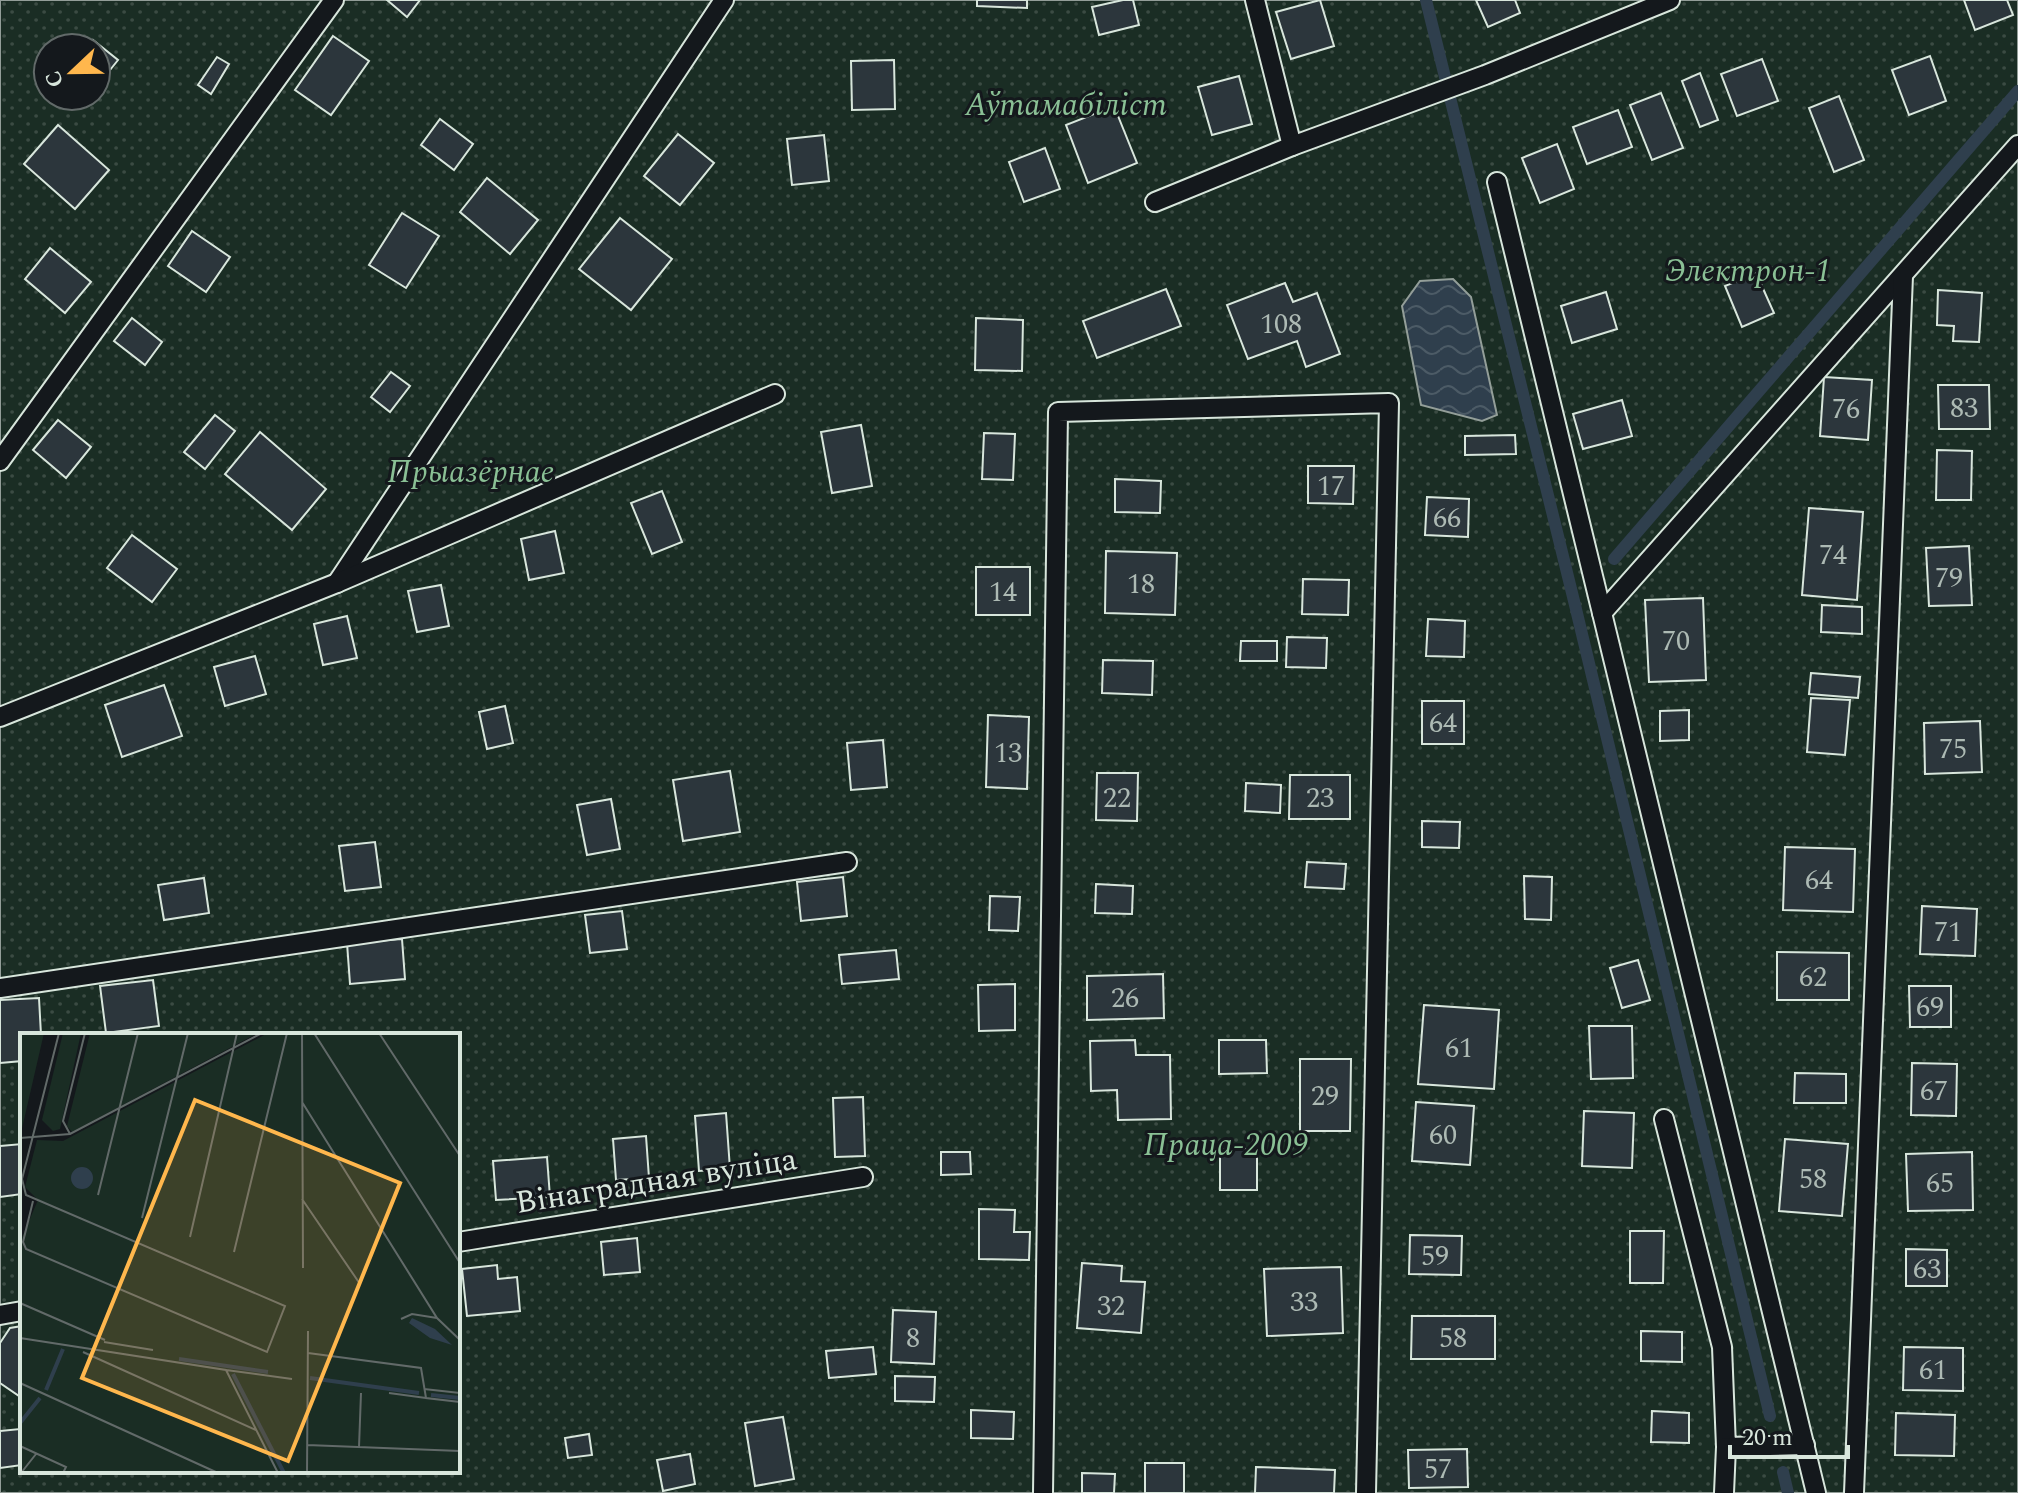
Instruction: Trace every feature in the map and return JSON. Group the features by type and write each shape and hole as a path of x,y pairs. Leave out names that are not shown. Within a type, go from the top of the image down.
{"lane":[{"path":"0,461 334,0"},
{"path":"337,583 724,0"},
{"path":"1255,0 1292,146"},
{"path":"1155,202 1670,0"},
{"path":"1602,613 2018,145"},
{"path":"1497,182 1816,1493"},
{"path":"1854,1493 1903,276"},
{"path":"0,717 337,583 775,394"},
{"path":"1043,1493 1058,412 1389,403 1366,1493"},
{"path":"0,988 847,862"},
{"path":"1664,1119 1722,1347 1726,1447 1724,1493"},
{"name":"Вінаградная вуліца","path":"460,1242 863,1177"},
{"path":"0,1315 20,1311"},
{"path":"1726,1447 1805,1445"}],"green space":[{"path":"0,0 2018,0 2018,1493 0,1493"}],"water":[{"path":"1453,279 1471,297 1497,415 1482,421 1421,405 1402,306 1420,281"}],"building":[{"path":"387,0 420,0 407,17"},
{"path":"977,0 1027,0 1027,8 977,6"},
{"path":"1133,0 1139,25 1099,35 1092,7"},
{"path":"1320,0 1334,46 1291,59 1276,12"},
{"path":"1476,0 1515,0 1520,13 1488,27"},
{"path":"1964,0 2007,0 2013,15 1975,30"},
{"path":"333,36 369,61 331,115 295,90"},
{"path":"1930,56 1946,101 1909,115 1892,70"},
{"path":"217,57 229,64 211,94 198,85"},
{"path":"1762,59 1778,101 1737,116 1721,74"},
{"path":"894,60 895,109 852,110 851,61"},
{"path":"1700,73 1718,120 1700,127 1682,81"},
{"path":"1239,76 1252,124 1212,135 1198,87"},
{"path":"1661,93 1683,148 1652,160 1630,105"},
{"path":"1839,96 1864,160 1834,172 1809,108"},
{"path":"1114,106 1137,163 1088,183 1066,125"},
{"path":"1618,110 1632,147 1587,164 1573,127"},
{"path":"440,119 473,144 454,170 421,145"},
{"path":"58,125 109,170 75,209 24,164"},
{"path":"678,134 714,163 680,205 644,176"},
{"path":"824,135 829,181 792,185 787,139"},
{"path":"1557,144 1574,189 1540,203 1522,158"},
{"path":"1045,148 1060,189 1024,202 1009,162"},
{"path":"487,178 538,220 510,254 460,212"},
{"path":"402,213 439,236 406,288 369,265"},
{"path":"620,218 672,259 631,310 579,269"},
{"path":"192,231 230,257 206,292 168,266"},
{"path":"50,248 91,282 65,313 25,279"},
{"path":"1756,273 1774,313 1742,327 1725,286"},
{"path":"1285,283 1293,302 1317,293 1340,354 1306,367 1297,341 1248,359 1227,305"},
{"path":"1166,289 1181,326 1097,358 1083,321"},
{"path":"1938,290 1982,293 1979,342 1953,341 1954,326 1937,325"},
{"path":"1606,292 1617,329 1572,343 1561,306"},
{"path":"132,318 162,342 145,365 114,341"},
{"path":"976,318 1023,320 1022,371 975,370"},
{"path":"391,372 410,386 390,412 371,397"},
{"path":"1824,377 1872,380 1868,440 1820,436"},
{"path":"1938,385 1989,385 1990,429 1939,429"},
{"path":"1622,400 1632,436 1583,449 1573,414"},
{"path":"215,415 235,431 205,469 184,452"},
{"path":"58,420 91,447 66,478 33,450"},
{"path":"861,425 872,486 832,493 821,432"},
{"path":"260,432 326,489 292,530 225,474"},
{"path":"984,433 1015,434 1013,480 982,479"},
{"path":"1515,435 1516,454 1465,455 1465,436"},
{"path":"1937,450 1972,451 1971,500 1936,500"},
{"path":"1308,466 1354,466 1353,504 1308,503"},
{"path":"1115,479 1161,481 1160,513 1115,512"},
{"path":"662,491 682,542 652,554 631,503"},
{"path":"1427,497 1469,499 1468,537 1425,535"},
{"path":"1809,508 1863,512 1857,600 1802,595"},
{"path":"555,531 564,573 529,580 521,539"},
{"path":"132,535 177,569 152,602 107,568"},
{"path":"1969,546 1972,605 1929,606 1926,548"},
{"path":"1106,551 1177,553 1175,615 1105,613"},
{"path":"976,567 1030,567 1030,615 976,615"},
{"path":"1303,579 1349,580 1348,615 1302,614"},
{"path":"441,585 449,626 417,632 408,591"},
{"path":"1703,598 1706,680 1649,682 1645,600"},
{"path":"1822,605 1862,607 1862,634 1821,632"},
{"path":"347,616 357,658 323,665 314,624"},
{"path":"1428,619 1465,621 1464,657 1426,656"},
{"path":"1287,637 1327,638 1326,668 1286,667"},
{"path":"1241,641 1277,641 1277,661 1240,661"},
{"path":"255,656 266,694 225,706 214,667"},
{"path":"1103,660 1153,661 1152,695 1102,693"},
{"path":"1811,673 1860,677 1858,698 1809,694"},
{"path":"164,685 182,736 122,757 105,705"},
{"path":"1811,698 1850,700 1845,755 1807,752"},
{"path":"1422,701 1464,701 1464,744 1422,744"},
{"path":"505,706 513,743 487,749 479,712"},
{"path":"1689,710 1689,740 1660,741 1660,711"},
{"path":"988,715 1029,717 1027,789 986,787"},
{"path":"1980,721 1982,772 1925,774 1924,723"},
{"path":"883,740 887,787 851,790 847,743"},
{"path":"730,771 740,832 683,841 673,780"},
{"path":"1097,773 1138,773 1137,821 1096,820"},
{"path":"1290,775 1350,775 1350,819 1289,819"},
{"path":"1246,783 1281,785 1280,813 1245,811"},
{"path":"611,799 620,849 587,855 577,805"},
{"path":"1422,821 1460,822 1459,848 1422,847"},
{"path":"375,842 381,887 345,891 339,846"},
{"path":"1785,847 1855,849 1853,912 1783,910"},
{"path":"1307,862 1346,864 1344,889 1305,887"},
{"path":"1524,876 1552,877 1551,920 1525,919"},
{"path":"843,877 847,916 801,921 797,882"},
{"path":"204,878 209,913 164,920 158,885"},
{"path":"1096,884 1133,886 1132,914 1095,913"},
{"path":"990,896 1020,897 1018,931 989,930"},
{"path":"1922,906 1977,909 1975,956 1920,954"},
{"path":"622,911 627,949 590,953 585,915"},
{"path":"402,939 405,979 350,984 347,943"},
{"path":"896,950 899,979 842,984 839,955"},
{"path":"1777,952 1849,953 1849,1000 1777,1000"},
{"path":"1638,960 1650,1000 1622,1008 1610,968"},
{"path":"1163,974 1164,1018 1087,1020 1087,976"},
{"path":"153,980 159,1026 106,1033 100,986"},
{"path":"1015,984 1015,1030 979,1031 978,985"},
{"path":"1909,986 1951,986 1951,1027 1910,1027"},
{"path":"39,998 41,1033 20,1033 20,1061 0,1063 0,1000"},
{"path":"1424,1005 1499,1010 1494,1089 1418,1084"},
{"path":"1589,1026 1632,1026 1633,1078 1591,1079"},
{"path":"1135,1040 1136,1055 1170,1055 1171,1119 1118,1120 1117,1090 1091,1091 1090,1041"},
{"path":"1219,1040 1266,1040 1267,1073 1219,1074"},
{"path":"1300,1059 1351,1059 1350,1131 1300,1131"},
{"path":"1912,1063 1957,1064 1956,1116 1911,1115"},
{"path":"1795,1073 1846,1074 1846,1103 1794,1103"},
{"path":"863,1097 865,1156 835,1157 833,1098"},
{"path":"1416,1102 1474,1106 1470,1165 1412,1161"},
{"path":"1584,1111 1634,1113 1632,1168 1582,1166"},
{"path":"726,1113 730,1169 699,1171 695,1116"},
{"path":"646,1136 649,1178 616,1180 613,1139"},
{"path":"1785,1139 1848,1144 1842,1216 1779,1211"},
{"path":"20,1144 20,1194 0,1197 0,1146"},
{"path":"1220,1149 1257,1149 1257,1190 1220,1190"},
{"path":"941,1152 970,1152 971,1174 941,1175"},
{"path":"1972,1152 1973,1210 1908,1211 1906,1154"},
{"path":"547,1157 550,1197 496,1200 493,1161"},
{"path":"979,1209 1015,1210 1014,1232 1030,1232 1029,1260 979,1259"},
{"path":"1630,1231 1664,1231 1663,1283 1630,1283"},
{"path":"1410,1235 1462,1236 1461,1275 1409,1274"},
{"path":"637,1238 640,1272 604,1275 601,1242"},
{"path":"1906,1249 1947,1250 1947,1286 1906,1286"},
{"path":"1082,1263 1122,1266 1121,1281 1145,1282 1141,1333 1077,1328"},
{"path":"497,1265 498,1279 517,1277 520,1311 467,1316 462,1269"},
{"path":"1341,1267 1343,1333 1267,1336 1264,1269"},
{"path":"893,1310 936,1312 934,1364 891,1362"},
{"path":"1412,1316 1495,1316 1495,1359 1411,1359"},
{"path":"20,1326 20,1397 0,1383 0,1343 10,1328"},
{"path":"1641,1331 1682,1332 1682,1362 1641,1361"},
{"path":"873,1347 876,1374 829,1378 826,1351"},
{"path":"1904,1347 1963,1348 1963,1391 1903,1390"},
{"path":"895,1376 935,1377 934,1402 895,1401"},
{"path":"971,1410 1014,1412 1013,1439 971,1438"},
{"path":"1652,1411 1689,1413 1689,1443 1651,1442"},
{"path":"1896,1413 1955,1415 1954,1456 1895,1455"},
{"path":"783,1417 794,1479 755,1486 745,1423"},
{"path":"20,1429 20,1465 0,1468 0,1431"},
{"path":"589,1434 592,1455 568,1458 565,1438"},
{"path":"1467,1449 1468,1487 1409,1488 1408,1450"},
{"path":"690,1454 695,1484 663,1491 657,1460"},
{"path":"1145,1463 1184,1463 1184,1493 1145,1493"},
{"path":"1256,1467 1335,1470 1334,1493 1255,1493"},
{"path":"1082,1473 1115,1474 1114,1493 1082,1493"}],"waterway":[{"path":"1426,0 1770,1416"},
{"path":"1614,559 2018,91"},
{"path":"1783,1472 1788,1493"}],"park label":[{"name":"Аўтамабіліст","path":"1066,104"},
{"name":"Электрон-1","path":"1748,270"},
{"name":"Прыазёрнае","path":"471,471"},
{"name":"Праца-2009","path":"1226,1144"}]}
